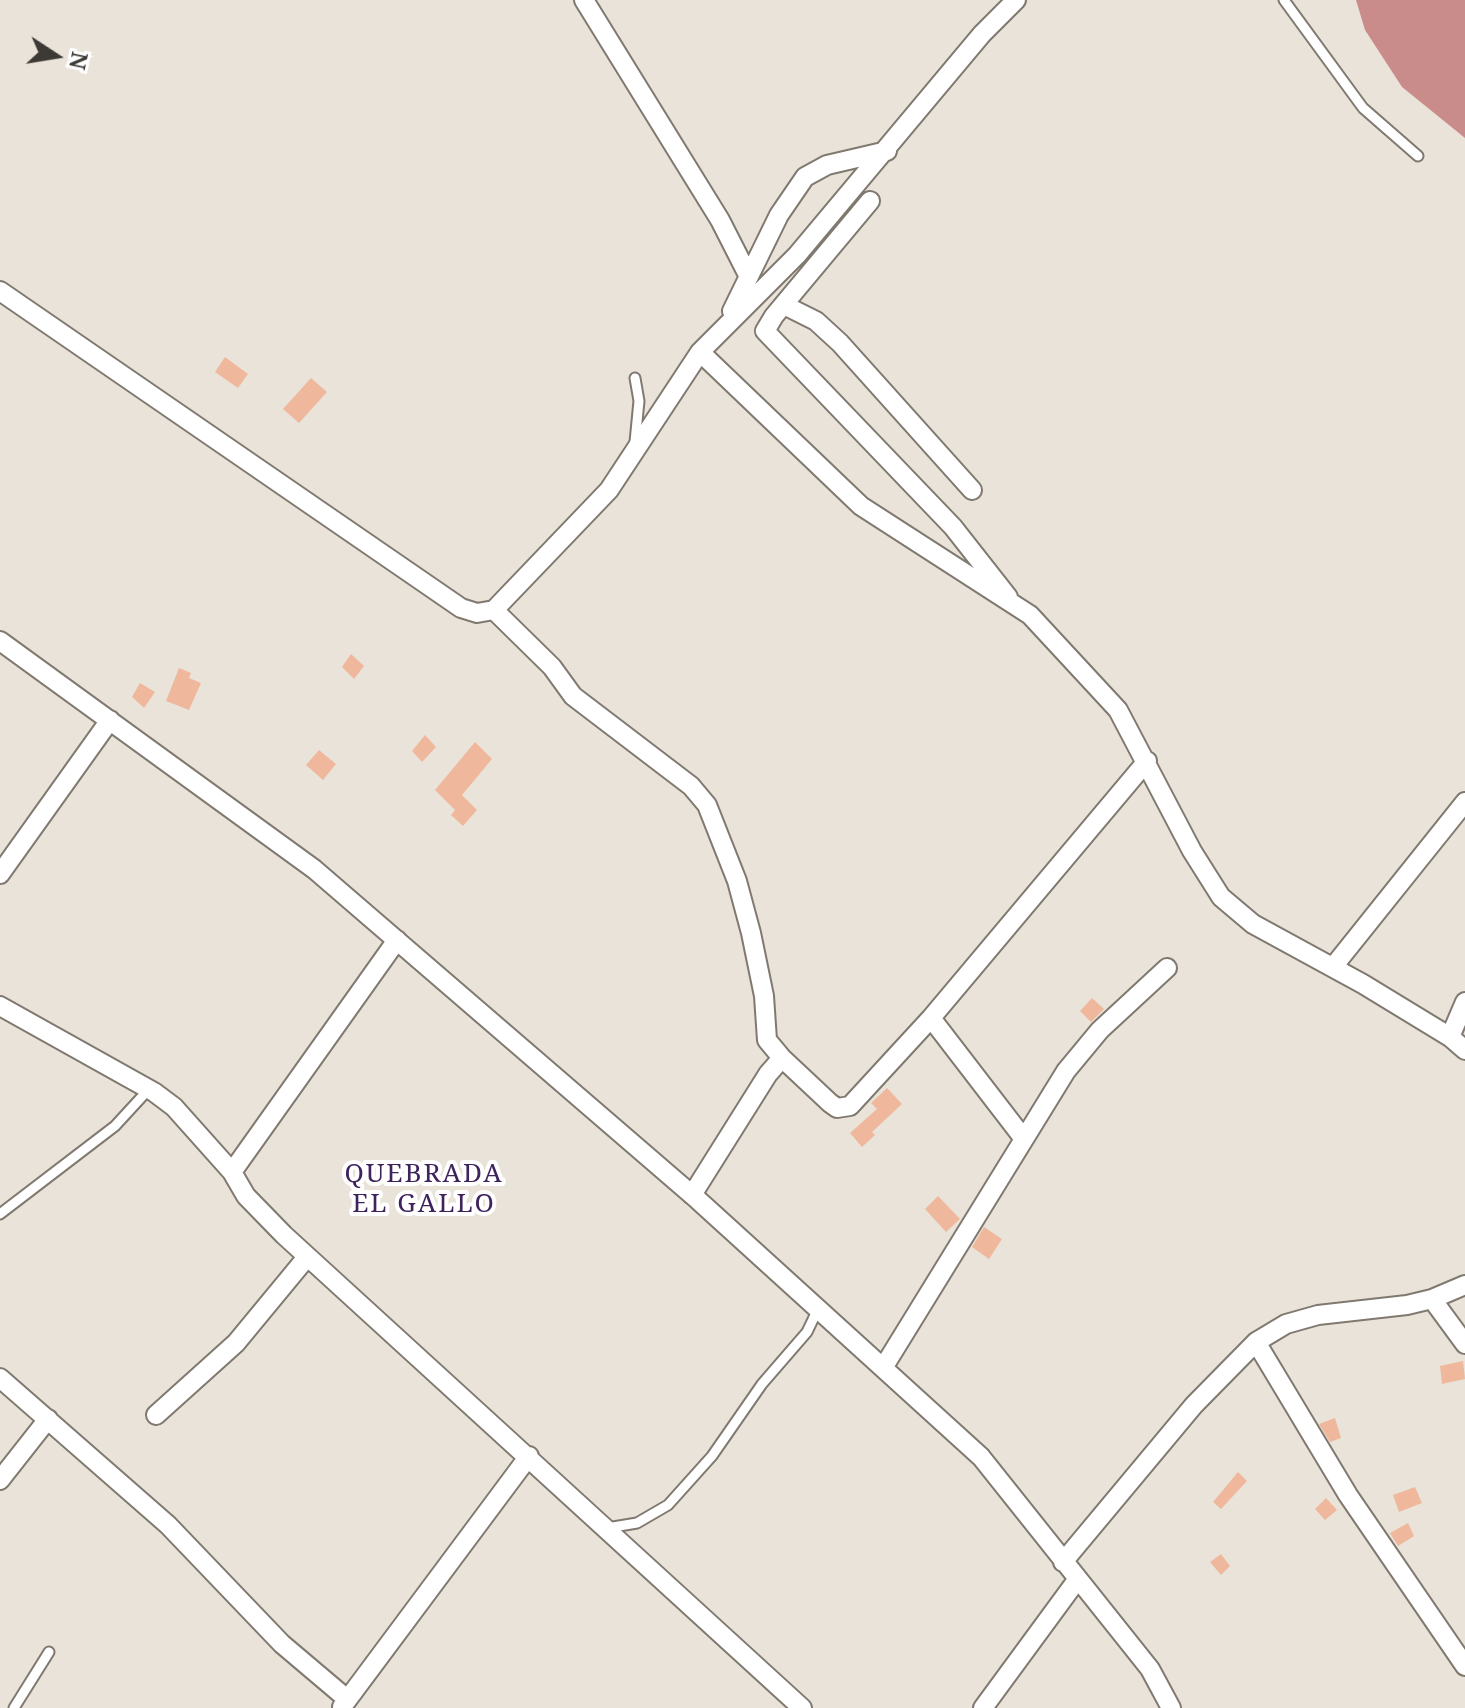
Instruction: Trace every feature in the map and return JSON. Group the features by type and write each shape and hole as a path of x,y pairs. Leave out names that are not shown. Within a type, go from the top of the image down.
{"street":[{"path":"584,0 720,220 748,275"},
{"path":"0,291 461,608 477,613 494,610 609,490 700,352 797,255 982,34 1016,0"},
{"path":"728,321 779,215 805,177 827,165 887,151"},
{"path":"870,201 765,331 953,527 1003,587 1011,603"},
{"path":"745,304 816,321 840,343 972,490"},
{"path":"700,352 861,506 1030,615 1118,710 1192,851 1221,897 1253,924 1333,967 1450,1037 1465,1050"},
{"path":"494,610 552,667 573,696 691,786 707,805 737,881 751,933 764,996 767,1040 830,1103 843,1109 850,1106 931,1018 1147,761"},
{"path":"0,641 314,869 692,1195 981,1457 1150,1669 1171,1708"},
{"path":"0,874 110,720"},
{"path":"1333,967 1465,802"},
{"path":"232,1172 397,940"},
{"path":"883,1368 1082,1051 1167,968"},
{"path":"1450,1037 1465,1002"},
{"path":"0,1006 149,1089 174,1107 232,1172 246,1196 307,1257 529,1456 802,1708"},
{"path":"931,1018 1024,1139"},
{"path":"692,1195 768,1074 782,1058"},
{"path":"156,1415 236,1343 307,1257"},
{"path":"1063,1562 1194,1405 1256,1342 1286,1324 1318,1315 1432,1299 1465,1285"},
{"path":"1432,1299 1465,1344"},
{"path":"1256,1342 1348,1495 1465,1666"},
{"path":"0,1378 168,1525 282,1644 345,1704 529,1456"},
{"path":"0,1480 48,1419"},
{"path":"983,1708 1077,1580"}],"lane":[{"path":"1284,0 1363,108 1418,156"},
{"path":"634,449 639,401 635,378"},
{"path":"0,1214 115,1126 149,1089"},
{"path":"607,1528 637,1523 668,1505 712,1456 762,1384 807,1332 818,1309"},
{"path":"14,1708 49,1652"}],"shaded area":[{"path":"1356,0 1465,0 1465,138 1402,87 1365,30"}],"building":[{"path":"225,357 248,374 238,388 215,372"},
{"path":"311,378 327,392 299,423 283,409"},
{"path":"351,654 364,666 354,679 342,667"},
{"path":"179,668 191,673 189,678 201,683 189,710 166,701"},
{"path":"140,683 155,692 144,708 132,697"},
{"path":"425,735 436,747 422,762 412,751"},
{"path":"475,742 492,759 462,795 477,810 463,826 451,815 455,810 435,790"},
{"path":"319,750 336,764 323,780 306,765"},
{"path":"1092,998 1104,1009 1091,1022 1080,1011"},
{"path":"887,1088 902,1104 872,1132 875,1135 862,1147 850,1133 877,1109 871,1103"},
{"path":"938,1196 960,1219 946,1232 925,1209"},
{"path":"984,1227 1002,1239 989,1259 972,1247"},
{"path":"1463,1361 1465,1379 1442,1384 1440,1366"},
{"path":"1335,1418 1341,1438 1330,1442 1319,1424"},
{"path":"1238,1472 1247,1481 1221,1509 1213,1502"},
{"path":"1415,1487 1422,1503 1399,1512 1393,1495"},
{"path":"1326,1498 1337,1510 1325,1520 1315,1509"},
{"path":"1408,1523 1414,1536 1398,1546 1390,1533"},
{"path":"1221,1554 1230,1566 1221,1575 1210,1562"}],"district":[{"name":"QUEBRADA EL GALLO","path":"424,1190"}]}
